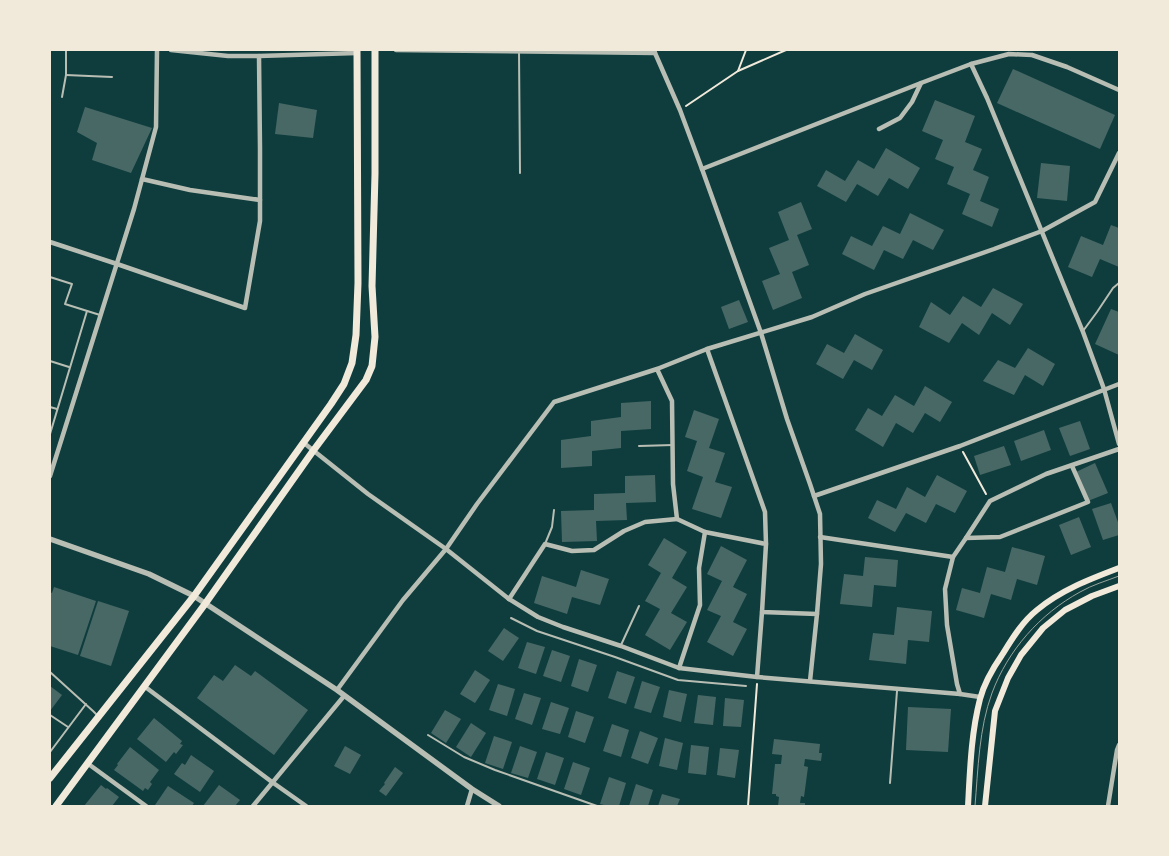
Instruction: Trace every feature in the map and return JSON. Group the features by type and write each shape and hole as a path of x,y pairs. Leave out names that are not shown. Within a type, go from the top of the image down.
{"main road":[{"path":"56,806 205,604 313,451 366,380 372,366 375,338 372,286 375,50"},
{"path":"50,778 194,596 344,384 352,363 356,335 358,284 357,51"},
{"path":"968,806 973,734 980,697 994,666 1015,634 1036,610 1062,593 1119,568"},
{"path":"985,806 995,711 1008,678 1021,654 1043,628 1065,610 1092,596 1119,586"}],"street":[{"path":"50,476 134,209 156,127 157,50"},
{"path":"171,50 228,56 357,51"},
{"path":"396,50 655,52 680,110 761,333 787,419 820,514 821,564 810,681"},
{"path":"702,170 971,64 1009,54 1032,55 1067,66 1119,90"},
{"path":"50,242 245,308 260,221 259,56"},
{"path":"971,64 987,98 1083,332 1104,389 1119,444"},
{"path":"879,130 900,118 912,102 921,83"},
{"path":"337,690 403,600 446,549 477,504 554,402 657,369 707,349 812,317 865,294 1042,231 1095,202 1119,153"},
{"path":"142,179 190,190 260,200"},
{"path":"707,349 765,512 766,544 757,677"},
{"path":"657,369 672,401 673,484 677,519"},
{"path":"814,496 960,446 1119,384"},
{"path":"304,443 368,494 446,549 509,599 538,617 563,628 621,646 679,668 980,697"},
{"path":"960,694 947,626 946,589 954,557 990,501 1046,474 1119,449"},
{"path":"966,538 1000,537 1088,502 1072,466"},
{"path":"509,599 545,544 572,551 594,550 624,531 645,522 677,519 705,532 766,544"},
{"path":"679,668 700,604 698,568 705,532"},
{"path":"820,537 954,557"},
{"path":"50,539 149,574 194,596 337,690 472,789 499,806"},
{"path":"762,612 817,614"},
{"path":"144,686 306,806"},
{"path":"253,806 344,696"},
{"path":"1108,806 1119,744"},
{"path":"87,763 146,806"},
{"path":"467,806 472,789"}],"lane":[{"path":"62,97 66,75 66,50"},
{"path":"519,52 520,173"},
{"path":"66,75 112,77"},
{"path":"50,277 72,284 65,304 100,316"},
{"path":"1083,332 1113,288 1119,283"},
{"path":"50,434 87,311"},
{"path":"50,361 70,367"},
{"path":"50,407 58,409"},
{"path":"639,446 673,445"},
{"path":"545,544 552,527 554,510"},
{"path":"621,646 639,606"},
{"path":"510,618 537,631 678,680 746,686"},
{"path":"50,672 98,717"},
{"path":"890,783 897,688"},
{"path":"50,752 86,704"},
{"path":"50,715 68,727"},
{"path":"428,735 464,757 597,806"}],"path":[{"path":"738,71 746,50"},
{"path":"680,110 738,71 786,50"},
{"path":"960,446 990,501"},
{"path":"748,806 757,677"}],"building":[{"path":"1013,69 1115,115 1100,149 997,103"},
{"path":"935,100 975,116 965,142 982,149 973,170 989,177 980,201 999,209 992,227 962,214 970,194 947,184 954,167 935,159 943,140 922,131"},
{"path":"279,103 317,110 313,138 275,134"},
{"path":"85,107 152,128 131,173 92,160 97,143 77,132"},
{"path":"886,148 920,168 908,189 889,178 878,196 857,184 846,202 817,186 826,170 845,181 858,160 874,169"},
{"path":"1041,163 1070,166 1067,201 1037,198"},
{"path":"801,202 812,229 797,235 809,265 792,272 802,298 773,310 762,281 780,274 769,248 789,240 778,212"},
{"path":"910,213 944,230 933,250 913,240 903,259 884,250 874,270 842,254 851,236 872,246 883,226 900,234"},
{"path":"1111,225 1119,228 1119,267 1100,259 1092,277 1068,267 1081,236 1103,245"},
{"path":"993,288 1023,304 1010,325 992,313 979,335 962,323 949,343 919,327 931,302 950,315 963,296 981,307"},
{"path":"739,300 748,322 729,329 721,307"},
{"path":"1111,309 1119,312 1119,355 1095,344"},
{"path":"855,334 883,350 872,370 854,360 843,379 816,364 827,344 844,353"},
{"path":"1028,348 1055,364 1043,386 1025,375 1014,395 983,381 998,360 1015,368"},
{"path":"925,386 952,402 940,422 925,413 913,433 896,423 883,447 855,430 868,408 882,416 895,395 914,406"},
{"path":"651,401 651,429 621,431 621,448 592,451 592,466 561,468 561,440 591,436 591,421 621,417 621,403"},
{"path":"694,410 719,419 709,448 725,453 715,482 732,487 721,518 692,509 703,477 687,471 697,441 685,437"},
{"path":"1080,421 1090,449 1070,456 1059,428"},
{"path":"1044,430 1051,450 1021,461 1014,441"},
{"path":"1004,446 1011,465 980,475 974,456"},
{"path":"1095,463 1108,493 1088,501 1076,472"},
{"path":"655,475 656,502 626,503 627,520 596,521 597,541 562,542 561,511 594,510 594,494 625,493 625,476"},
{"path":"937,475 967,491 955,513 936,504 926,523 906,513 895,532 868,518 877,500 896,509 907,487 925,497"},
{"path":"1111,503 1119,525 1119,535 1103,540 1092,509"},
{"path":"1079,517 1091,547 1071,555 1059,525"},
{"path":"664,538 687,552 672,578 687,587 671,613 687,622 670,650 645,635 660,609 645,601 661,573 648,565"},
{"path":"721,546 747,560 733,587 747,594 733,622 747,629 733,656 707,642 721,616 707,610 722,581 707,574"},
{"path":"1012,547 1045,556 1037,585 1017,579 1011,600 991,594 984,618 956,610 962,588 980,593 987,567 1005,572"},
{"path":"865,557 898,560 896,587 874,585 872,607 840,604 844,574 863,576"},
{"path":"581,570 609,579 600,605 572,597 567,614 534,603 542,576 576,587"},
{"path":"54,587 96,601 78,655 50,646 50,592 52,593"},
{"path":"98,601 129,611 111,666 80,656"},
{"path":"897,607 932,611 929,642 908,640 906,664 869,660 873,633 894,635"},
{"path":"504,628 519,638 503,661 488,651"},
{"path":"527,642 545,647 536,674 518,668"},
{"path":"552,650 570,656 561,682 543,676"},
{"path":"579,659 597,665 588,692 571,686"},
{"path":"235,665 251,676 255,671 308,710 274,755 197,698 214,675 223,681"},
{"path":"475,670 490,680 475,703 460,694"},
{"path":"617,671 635,677 626,704 608,698"},
{"path":"642,681 660,687 651,713 634,708"},
{"path":"498,684 515,689 507,716 489,710"},
{"path":"50,686 62,695 50,711"},
{"path":"669,690 687,694 681,722 663,717"},
{"path":"524,693 541,698 532,725 515,719"},
{"path":"698,695 716,697 713,725 694,723"},
{"path":"725,698 744,700 741,727 723,726"},
{"path":"551,702 569,708 560,734 542,729"},
{"path":"908,707 951,709 948,752 906,750"},
{"path":"445,710 461,719 446,743 431,733"},
{"path":"576,711 594,717 585,743 568,737"},
{"path":"154,718 182,741 180,744 183,745 166,762 137,739"},
{"path":"471,723 486,733 471,757 456,747"},
{"path":"612,724 629,730 621,757 603,751"},
{"path":"640,731 658,738 648,764 631,758"},
{"path":"494,736 512,742 503,769 485,763"},
{"path":"665,738 683,743 677,770 659,766"},
{"path":"774,739 820,744 819,753 822,753 821,761 805,759 804,766 808,767 804,797 801,796 800,803 805,803 805,806 778,806 779,797 776,794 772,794 775,764 781,764 782,755 772,754"},
{"path":"691,745 709,747 706,775 688,773"},
{"path":"345,746 361,755 350,774 334,766"},
{"path":"520,746 537,752 528,778 511,773"},
{"path":"130,747 159,770 150,782 152,784 148,790 145,788 143,791 114,770"},
{"path":"720,748 739,750 735,778 717,775"},
{"path":"546,752 564,758 555,785 537,779"},
{"path":"191,755 214,771 200,792 174,774 182,763 185,765"},
{"path":"573,762 590,768 581,795 564,789"},
{"path":"395,767 403,773 386,796 379,791"},
{"path":"609,777 626,783 619,806 600,804"},
{"path":"636,784 653,790 648,806 629,806"},
{"path":"101,785 119,797 112,806 84,806"},
{"path":"219,785 240,800 235,806 203,806"},
{"path":"168,786 194,803 192,806 156,806"},
{"path":"662,794 680,799 677,806 658,806"}],"tram line":[{"path":"975,806 984,720 992,693 1007,662 1016,648 1039,622 1065,601 1094,585 1119,576"}]}
